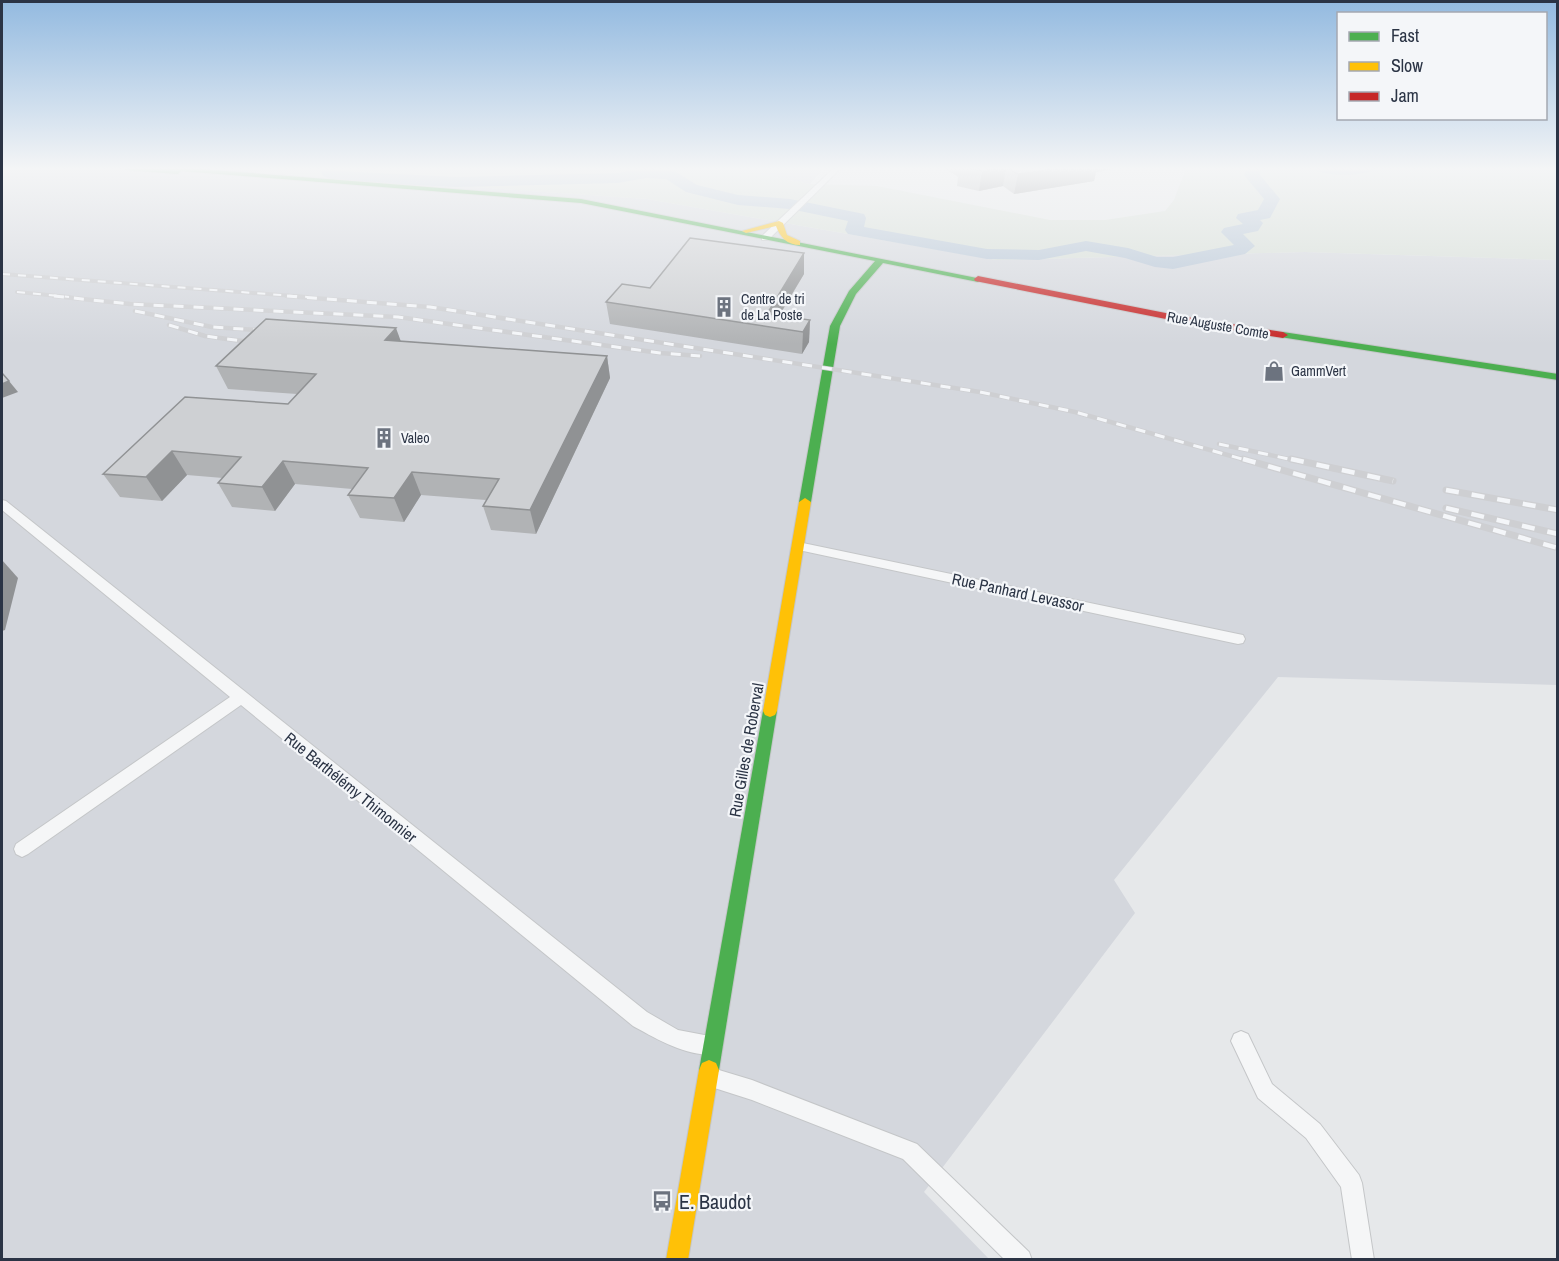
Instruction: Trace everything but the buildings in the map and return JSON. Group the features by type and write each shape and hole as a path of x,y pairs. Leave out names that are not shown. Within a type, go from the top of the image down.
{"street":[{"path":"708,227 715,228"},
{"path":"709,227 715,228"},
{"path":"730,232 765,227"},
{"path":"765,238 775,227"},
{"path":"780,227 784,236 802,245"},
{"name":"Rue Auguste Comte","path":"715,228 1186,320 1557,377"},
{"path":"846,254 863,264 867,276 879,271 911,266"},
{"name":"Rue Gilles de Roberval","path":"677,1260 835,326 852,293 880,261"},
{"name":"Rue Barthélémy Thimonnier","path":"2,504 640,1019 676,1039 713,1045"},
{"name":"Rue Panhard Levassor","path":"798,546 1238,639"},
{"path":"21,849 241,697"},
{"path":"1240,1041 1265,1091 1313,1131 1351,1183 1363,1260"},
{"path":"709,1077 752,1090 910,1151 1021,1260"}],"shaded area":[{"path":"2,227 807,227 997,260 1305,252 1557,260 1557,685 1278,677 1114,880 1135,913 924,1192 989,1259 2,1260"},
{"path":"807,227 1557,227 1557,260 1305,252 997,260"}],"waterway":[{"path":"855,227 854,230 987,254 1039,255 1086,246 1128,253 1155,262 1173,263 1239,250 1246,246 1230,232 1252,227"}],"railway":[{"path":"2,274 307,297"},
{"path":"17,292 69,297"},
{"path":"54,296 130,304 398,317 660,353 700,356"},
{"path":"287,296 430,307 980,392 1075,412 1249,461"},
{"path":"135,311 212,327 271,331"},
{"path":"169,325 205,336 257,343"},
{"path":"1219,444 1298,461"},
{"path":"1243,459 1558,548"},
{"path":"1291,459 1393,481"},
{"path":"1446,490 1558,510"},
{"path":"1446,508 1558,534"}],"traffic: fast":[{"path":"713,227 978,279"},
{"path":"805,502 835,326 852,293 880,261"},
{"path":"1283,335 1558,377"},
{"path":"709,1070 770,711"}],"traffic: slow":[{"path":"746,231 763,227"},
{"path":"780,227 784,236 797,243"},
{"path":"770,711 805,502"},
{"path":"677,1260 709,1070"}],"traffic: jam":[{"path":"978,279 1186,320 1283,335"}],"place":[{"name":"Centre de tri de La Poste","path":"724,307"},
{"name":"GammVert","path":"1274,371"},
{"name":"Valeo","path":"384,438"},
{"name":"E. Baudot","path":"662,1201"}]}
